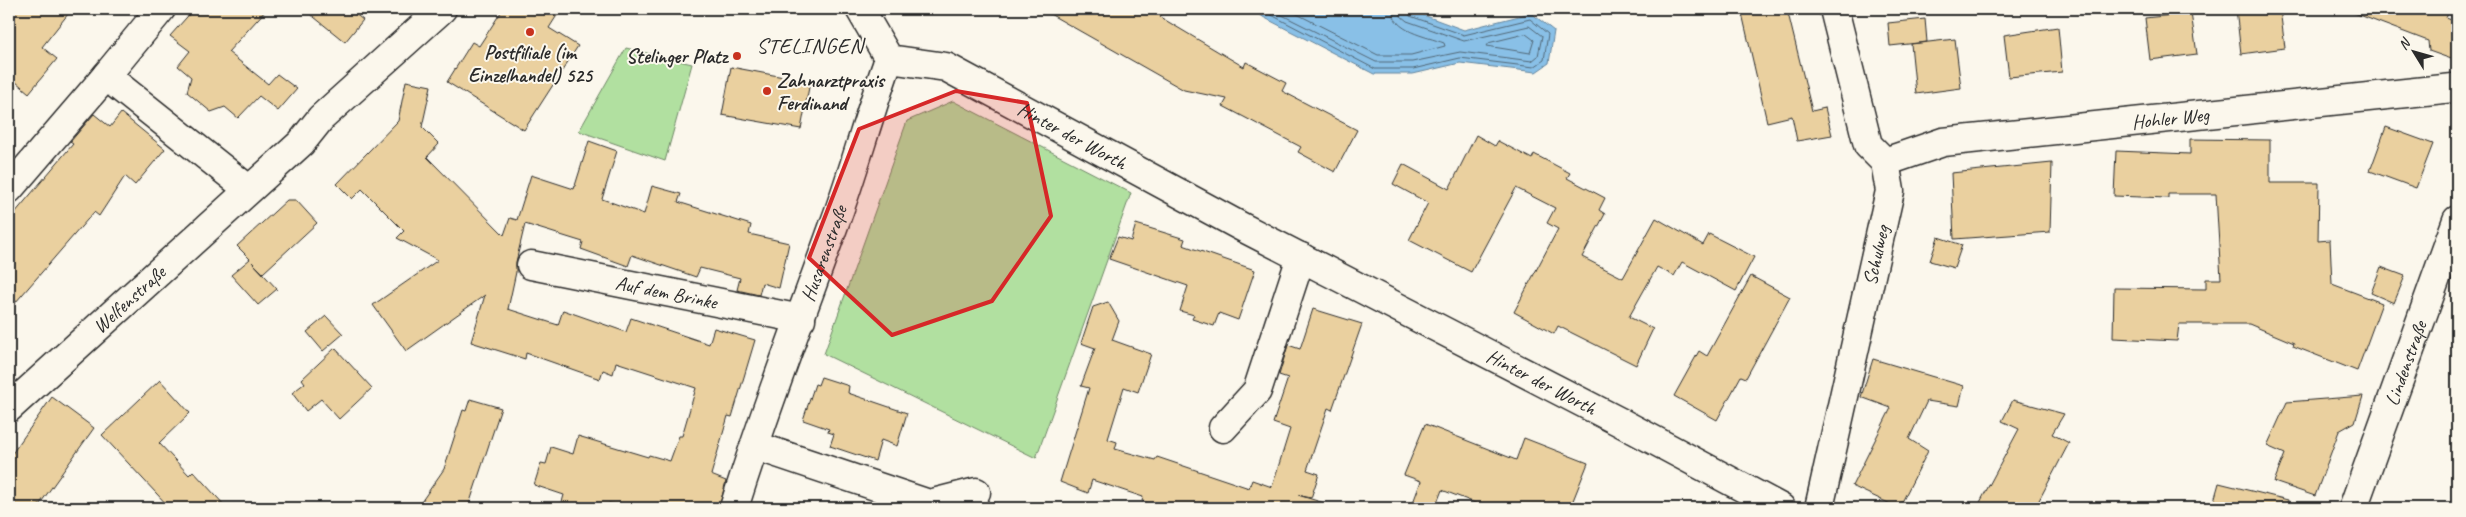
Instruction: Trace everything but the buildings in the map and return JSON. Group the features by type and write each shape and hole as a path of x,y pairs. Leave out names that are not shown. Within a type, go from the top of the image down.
{"street":[{"path":"9,189 161,9"},
{"name":"Welfenstraße","path":"9,408 248,189 301,143 322,118 442,9"},
{"path":"860,9 890,59"},
{"path":"1834,9 1868,145 1885,162"},
{"name":"Hinter der Worth","path":"890,59 946,67 1302,256 1612,417 1781,508"},
{"name":"Husarenstraße","path":"734,508 769,402 850,181 872,104 890,59"},
{"path":"106,76 248,189"},
{"name":"Hohler Weg","path":"1885,162 1943,142 2443,89 2457,90"},
{"name":"Schulweg","path":"1819,508 1890,191 1885,162"},
{"name":"Lindenstraße","path":"2354,508 2457,220"},
{"path":"1223,428 1258,391 1302,256"},
{"name":"Auf dem Brinke","path":"531,265 801,319"},
{"path":"756,446 928,504 976,492"}],"highlighted area":[{"path":"956,91 1027,103 1051,216 992,301 892,335 809,258 859,129"}],"green space":[{"path":"626,48 692,64 665,161 579,131"},
{"path":"953,101 1131,193 1036,458 824,354 907,121"}],"water":[{"path":"1253,9 1407,9 1464,30 1531,13 1554,31 1549,63 1536,72 1460,63 1413,74 1374,74 1263,17"}],"place":[{"name":"Postfiliale (im Einzelhandel) 525","path":"530,32"},
{"name":"Stelinger Platz","path":"737,56"},
{"name":"Zahnarztpraxis Ferdinand","path":"767,91"}],"district":[{"name":"STELINGEN","path":"810,45"}]}
